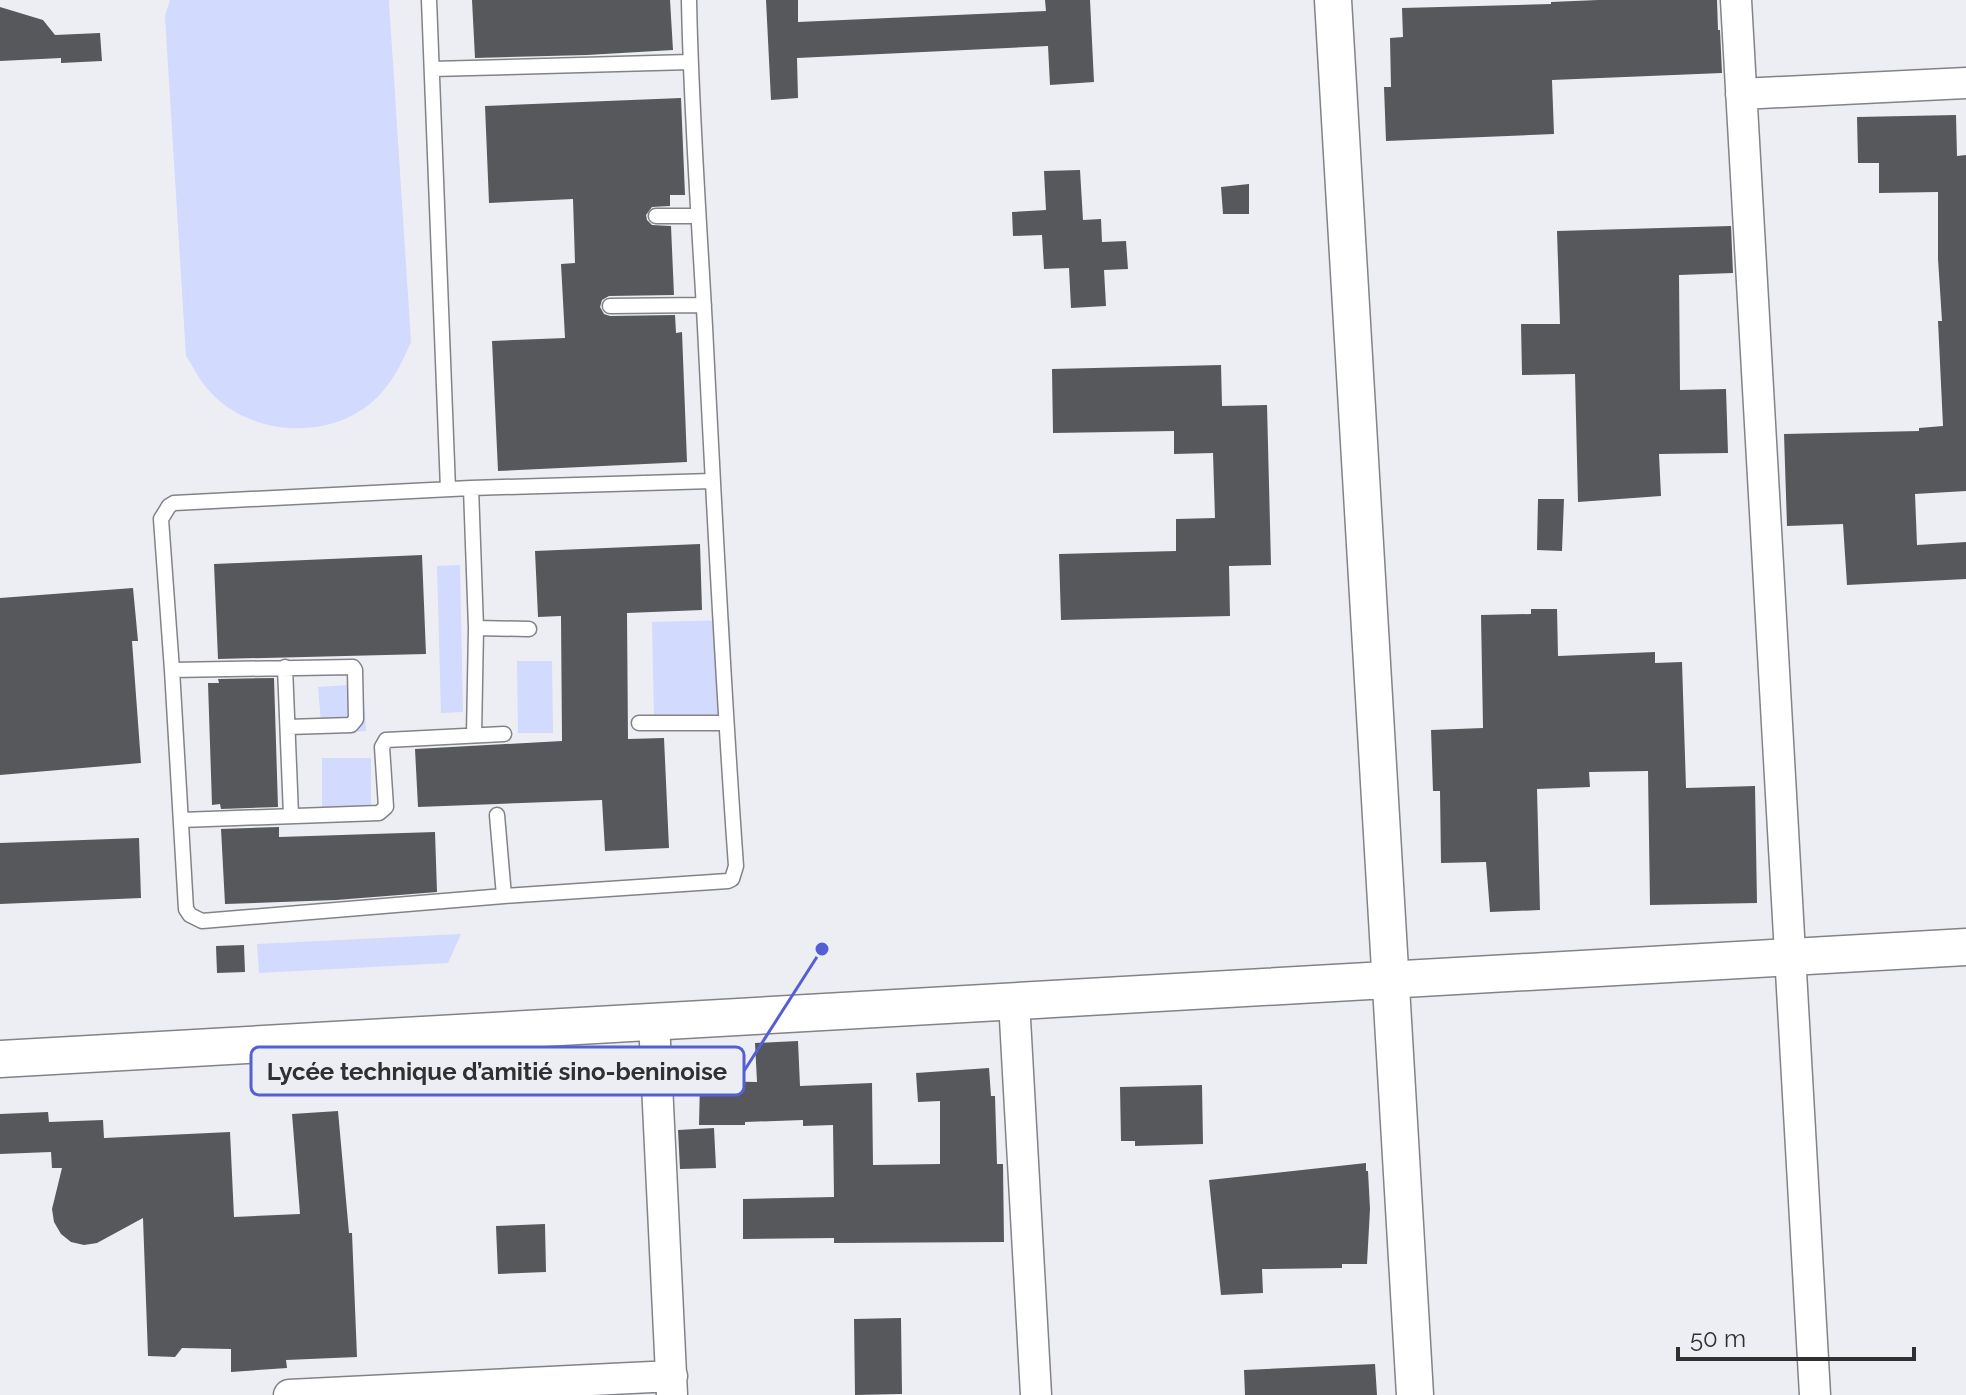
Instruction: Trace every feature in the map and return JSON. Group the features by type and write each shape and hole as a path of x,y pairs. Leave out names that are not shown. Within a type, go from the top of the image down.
{"street":[{"path":"1333,0 1415,1395"},
{"path":"1736,0 1815,1395"},
{"path":"1741,94 1966,83"},
{"path":"0,1059 1966,947"},
{"path":"1014,1001 1036,1395"},
{"path":"289,1395 672,1386 654,1022"}],"lane":[{"path":"429,0 448,489"},
{"path":"689,0 725,723 736,866 732,879 202,921 190,915 186,909 161,519 169,506 174,503 448,489 712,481"},
{"path":"432,69 690,62"},
{"path":"656,216 698,216"},
{"path":"610,306 704,305"},
{"path":"471,488 476,628 474,735"},
{"path":"476,628 529,629"},
{"path":"172,670 350,666 355,670 354,723 288,727"},
{"path":"285,667 291,815"},
{"path":"639,723 725,723"},
{"path":"181,820 379,813 386,807 382,747 386,740 504,734"},
{"path":"497,815 504,896"}],"shaded area":[{"path":"170,0 389,0 411,342 384,390 371,403 331,424 286,428 241,415 222,403 203,383 186,356 165,16"},
{"path":"460,565 463,712 441,713 437,566"},
{"path":"730,620 732,715 654,717 652,622"},
{"path":"517,661 552,661 553,733 518,733"},
{"path":"363,684 366,731 322,734 318,687"},
{"path":"322,758 371,758 371,809 322,809"},
{"path":"461,934 448,963 259,973 257,944"}],"building":[{"path":"472,0 670,0 673,50 475,58"},
{"path":"766,0 798,0 798,22 1046,11 1045,0 1090,0 1094,82 1050,85 1048,46 797,58 798,98 771,100"},
{"path":"1598,0 1717,0 1722,73 1552,80 1554,134 1386,141 1384,87 1391,87 1390,38 1403,37 1402,8"},
{"path":"0,7 43,20 55,35 100,33 102,61 61,63 61,58 0,61"},
{"path":"681,98 685,195 670,195 670,206 652,207 646,215 652,225 671,226 674,295 609,296 602,300 600,307 604,314 610,316 675,315 676,333 682,332 687,462 498,471 492,341 565,338 561,264 575,263 573,199 489,203 485,106"},
{"path":"1956,115 1957,156 1966,155 1966,491 1915,494 1917,545 1966,542 1966,579 1847,585 1843,524 1787,526 1784,434 1919,431 1919,428 1943,426 1938,321 1942,321 1938,192 1879,193 1879,163 1858,163 1857,117"},
{"path":"1080,170 1083,220 1101,219 1102,242 1126,241 1128,269 1104,270 1106,306 1071,308 1069,268 1044,269 1042,235 1013,236 1012,212 1046,210 1044,171"},
{"path":"1249,184 1249,214 1223,214 1221,187"},
{"path":"1731,226 1733,273 1679,275 1680,390 1726,389 1728,453 1659,454 1661,496 1578,502 1575,374 1522,375 1521,324 1560,324 1557,231"},
{"path":"1221,365 1222,406 1267,405 1271,565 1229,566 1230,616 1061,620 1059,554 1176,551 1176,519 1215,518 1213,453 1174,454 1174,431 1053,433 1052,369"},
{"path":"1538,499 1564,499 1562,551 1537,550"},
{"path":"700,544 702,610 627,613 628,739 664,738 669,848 605,851 602,800 418,807 415,749 562,741 561,616 538,617 535,551"},
{"path":"422,555 426,654 218,659 214,564"},
{"path":"133,588 138,641 132,641 141,763 0,775 0,598"},
{"path":"1531,609 1557,609 1558,656 1655,652 1655,663 1682,662 1686,788 1755,786 1757,903 1650,905 1648,771 1589,772 1590,787 1537,789 1540,910 1490,912 1486,862 1441,863 1440,791 1433,791 1431,730 1483,728 1481,615 1531,614"},
{"path":"274,678 278,807 221,809 220,804 212,805 208,683 219,683 218,679"},
{"path":"279,827 279,837 435,832 437,892 225,904 221,829"},
{"path":"139,838 141,898 0,904 0,843"},
{"path":"244,945 245,972 217,973 216,946"},
{"path":"798,1041 800,1086 872,1083 873,1165 940,1164 940,1101 918,1102 916,1073 989,1068 991,1096 995,1096 997,1164 1003,1164 1004,1242 834,1243 834,1238 743,1239 743,1199 834,1197 833,1125 803,1126 803,1120 699,1125 700,1081 757,1082 755,1043"},
{"path":"1202,1085 1203,1144 1135,1146 1135,1141 1121,1141 1120,1087"},
{"path":"338,1111 349,1233 352,1233 357,1357 286,1360 287,1368 231,1372 231,1349 182,1348 175,1357 148,1356 143,1218 97,1243 84,1245 71,1242 61,1234 54,1222 52,1209 62,1168 52,1168 51,1152 0,1154 0,1114 48,1112 49,1122 103,1120 104,1138 230,1132 234,1217 300,1214 292,1114"},
{"path":"714,1128 716,1168 680,1169 678,1130"},
{"path":"1366,1163 1370,1209 1367,1264 1342,1264 1342,1268 1262,1269 1263,1293 1221,1295 1209,1180"},
{"path":"545,1224 546,1272 498,1274 496,1226"},
{"path":"901,1318 902,1394 855,1395 854,1319"},
{"path":"1375,1364 1377,1395 1245,1395 1244,1370"}],"place":[{"name":"Lycée technique d’amitié sino-beninoise","path":"822,949"}]}
